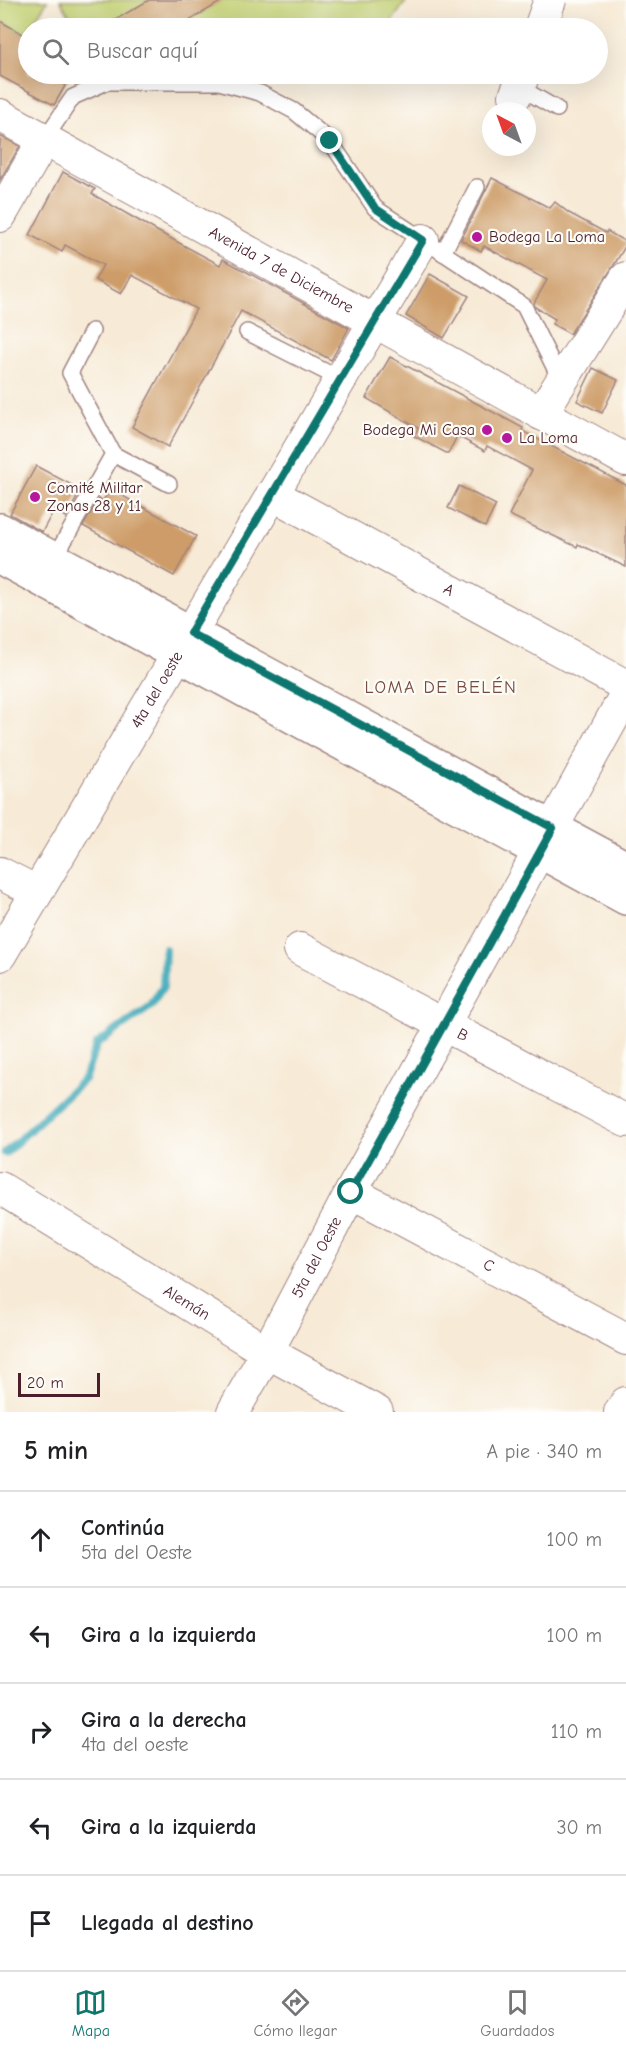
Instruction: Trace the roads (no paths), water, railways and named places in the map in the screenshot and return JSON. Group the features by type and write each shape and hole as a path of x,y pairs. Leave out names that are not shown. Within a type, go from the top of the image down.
{"main road":[{"path":"0,530 54,559 184,644"},
{"path":"0,557 184,644 546,839 626,898"},
{"path":"546,839 626,868"}],"street":[{"path":"544,18 550,0"},
{"name":"Avenida 7 de Diciembre","path":"0,116 626,460"},
{"path":"0,216 44,140"},
{"name":"4ta del oeste","path":"0,955 374,322 433,246"},
{"path":"541,414 626,278"},
{"name":"A","path":"272,494 626,686"},
{"name":"5ta del Oeste","path":"233,1412 351,1192 626,694"},
{"path":"0,873 37,892"},
{"name":"B","path":"300,949 626,1121"},
{"name":"Alemán","path":"0,1188 267,1352 377,1412"},
{"name":"C","path":"351,1192 626,1339"},
{"path":"621,1412 626,1403"}],"lane":[{"path":"44,140 73,97 102,84"},
{"path":"226,84 260,93 294,111 330,141 375,208 524,306 561,382"},
{"path":"519,86 557,109"},
{"path":"433,246 477,187"},
{"path":"92,331 70,373 112,454 169,484"},
{"path":"247,332 340,379"},
{"path":"54,559 112,454"}],"waterway":[{"path":"5,1153 84,1079 97,1044 151,1006 163,987 165,949"}],"place":[{"name":"Bodega La Loma","path":"477,237"},
{"name":"Bodega Mi Casa","path":"487,430"},
{"name":"La Loma","path":"507,438"},
{"name":"Comité Militar Zonas 28 y 11","path":"35,497"}],"district":[{"name":"LOMA DE BELÉN","path":"441,687"}]}
